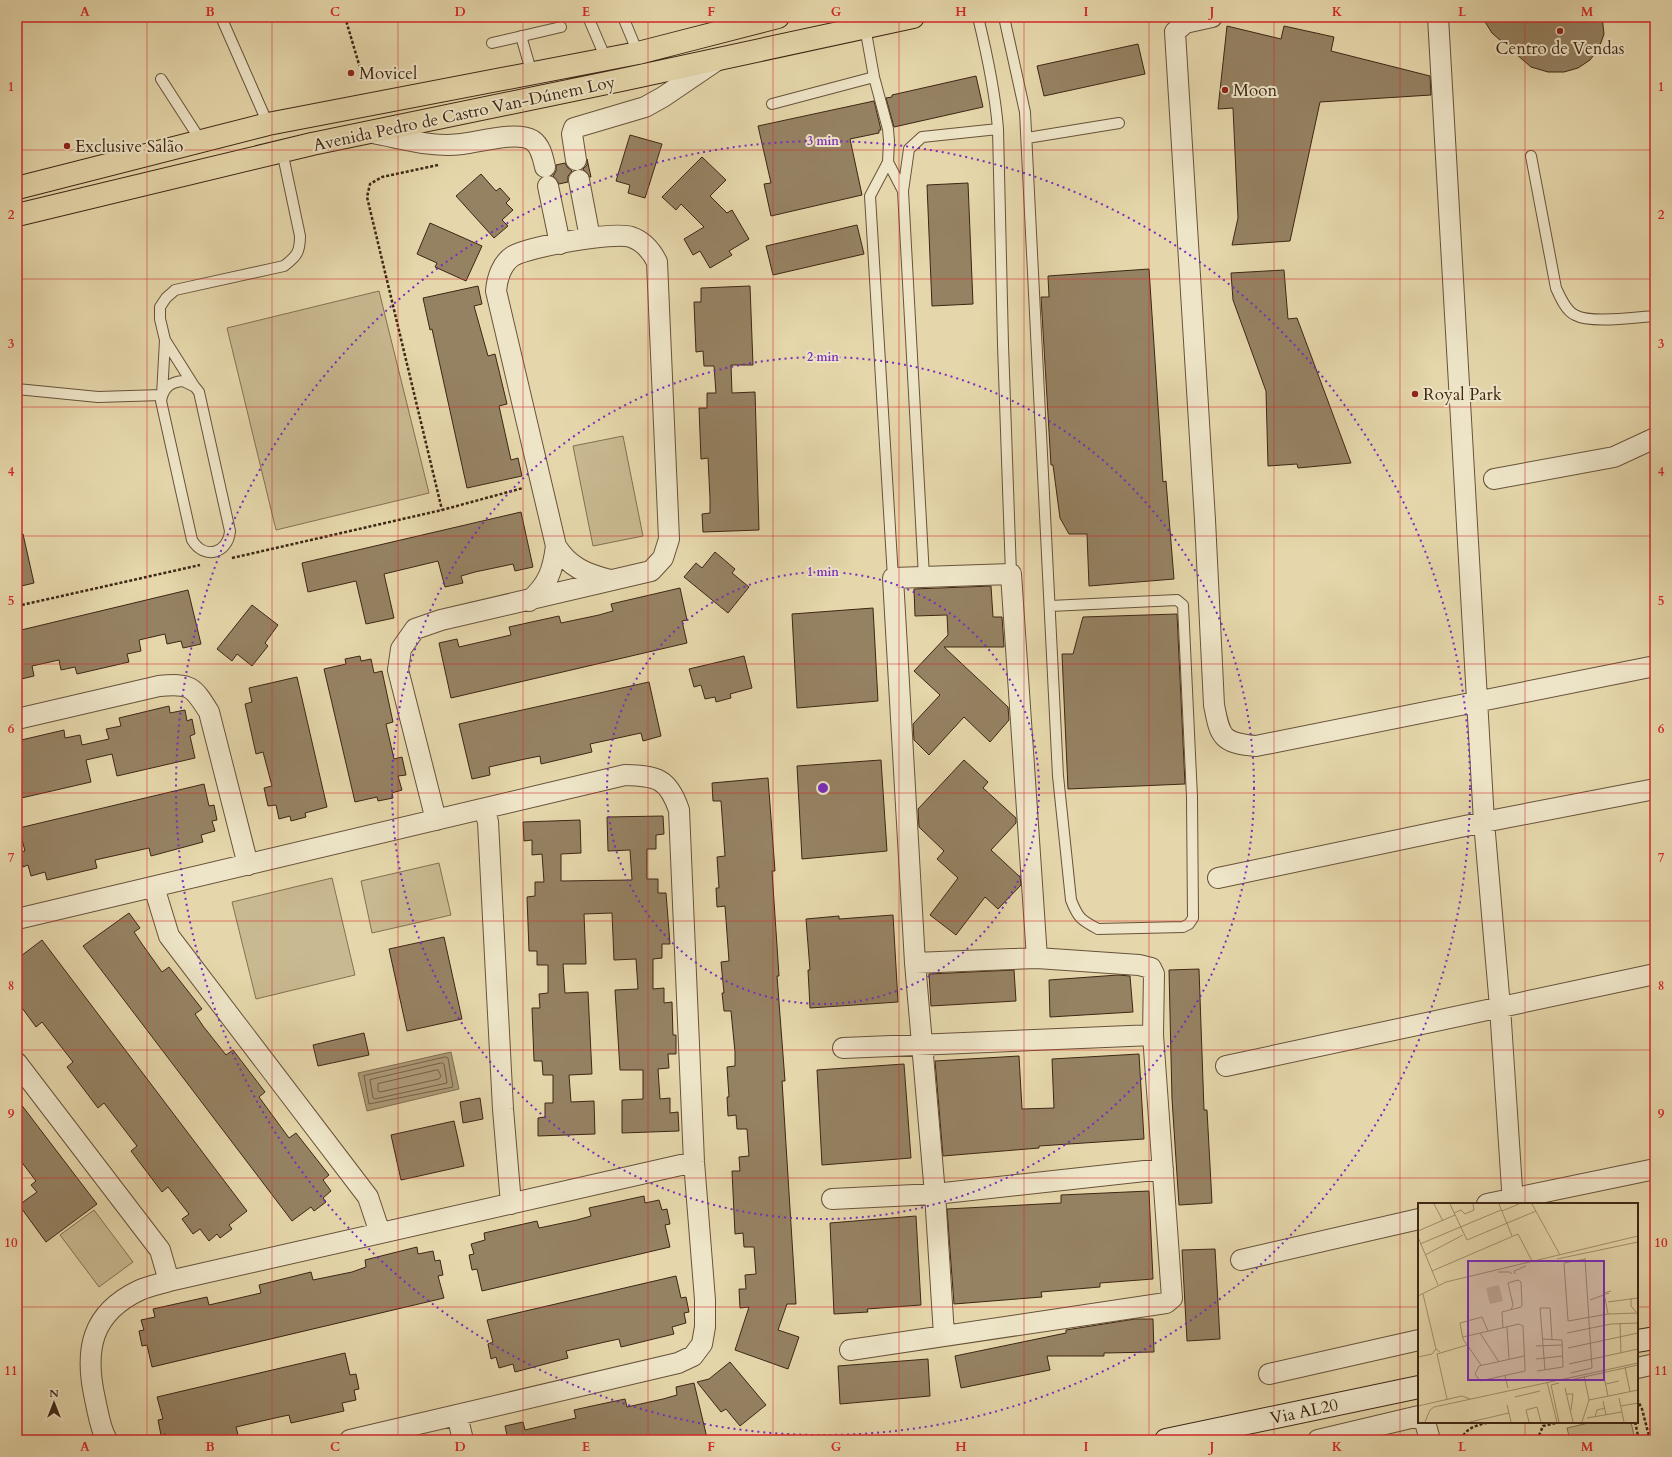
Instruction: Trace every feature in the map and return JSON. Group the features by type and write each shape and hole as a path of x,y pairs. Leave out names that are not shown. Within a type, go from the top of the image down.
{"highway":[{"name":"Avenida Pedro de Castro Van-Dúnem Loy","path":"17,188 268,124 638,53 778,17"},
{"name":"Avenida Pedro de Castro Van-Dúnem Loy","path":"17,215 282,151 913,17"}],"street":[{"path":"1212,17 1185,23 1175,32 1204,504 1214,704 1219,730 1226,738 1236,743 1256,746 1655,666"},
{"path":"1438,17 1484,822 1500,1007 1513,1201"},
{"path":"590,238 577,170 572,134 574,128 645,107 663,97 719,59"},
{"path":"368,132 440,145 461,145 511,137 523,138 532,140 539,148 545,167"},
{"path":"548,186 560,244"},
{"path":"436,820 398,670 401,648 415,629 441,620 529,601 651,571 663,558 669,539 657,262 652,252 633,238 623,235 590,238 524,252 512,257 498,277 496,291 556,546 564,558 573,566 590,575 610,580"},
{"path":"1494,479 1614,457 1655,438"},
{"path":"529,601 541,591 548,578 554,564 556,546"},
{"path":"944,1335 935,1194 915,964 893,578 1011,574 1037,958"},
{"path":"17,719 159,686 180,684 198,693 208,712 248,864"},
{"path":"17,919 625,775 648,776 662,781 674,794 679,810 694,1162 705,1300 705,1327 702,1344 693,1356 678,1363 456,1415 418,1432 350,1440"},
{"path":"1218,878 1484,822 1655,789"},
{"path":"484,809 488,822 503,1102 511,1204"},
{"path":"154,887 168,936 368,1197 380,1233"},
{"path":"850,1350 1166,1303 1172,1298 1153,1035 1154,974 1150,968 1139,965 1037,958 915,964"},
{"path":"1226,1066 1655,974"},
{"path":"843,1048 1153,1035"},
{"path":"17,1064 160,1250 169,1281"},
{"path":"107,1440 91,1382 90,1350 96,1328 112,1308 140,1290 169,1281 694,1162"},
{"path":"832,1199 935,1194 1163,1169"},
{"path":"1496,1203 1513,1201 1655,1169"},
{"path":"1241,1260 1418,1219"},
{"path":"1638,1341 1655,1338"},
{"path":"1269,1374 1418,1340"},
{"name":"Via AL20","path":"1171,1439 1418,1387"},
{"path":"456,1415 463,1440"},
{"path":"1318,1440 1418,1416"},
{"path":"1425,1423 1430,1440"}],"lane":[{"path":"221,17 268,124"},
{"path":"588,17 606,59"},
{"path":"623,17 638,53"},
{"path":"978,17 989,63 996,103 998,129 1003,346 1011,574"},
{"path":"1004,17 1026,112 1058,776 1071,900 1077,915 1086,923 1098,930 1183,926 1189,924 1193,918 1192,797 1183,605 1177,600 1050,606"},
{"path":"492,43 561,27"},
{"path":"866,27 874,77 888,129 888,162 903,191"},
{"path":"521,36 532,74"},
{"path":"772,104 874,77"},
{"path":"161,79 201,141"},
{"path":"1027,138 1119,123"},
{"path":"924,577 903,191 909,148 922,138 998,129"},
{"path":"165,340 195,387 200,399 230,531 227,543 223,548 212,552 200,550 192,540 161,401 165,340 160,319 160,307 166,298 175,290 284,266 293,258 300,249 300,236 282,151"},
{"path":"1531,156 1556,288 1565,305 1574,315 1586,319 1655,316"},
{"path":"888,162 870,196 893,578"},
{"path":"162,395 170,384 176,382 183,381 195,387"},
{"path":"17,389 98,397 162,395"}],"path":[{"path":"344,17 363,78"},
{"path":"442,510 367,197 370,184 382,176 444,164"},
{"path":"226,559 442,510 540,483"},
{"path":"17,606 202,564"},
{"path":"1638,1401 1642,1409 1650,1440"},
{"path":"1461,1440 1463,1434 1469,1429 1486,1423"},
{"path":"1537,1440 1543,1426 1556,1423"},
{"path":"1635,1423 1639,1440"}],"shaded area":[{"path":"379,291 429,493 276,530 227,328"},
{"path":"623,436 643,536 593,546 573,446"},
{"path":"439,863 451,915 372,933 361,881"},
{"path":"332,878 355,975 256,999 232,902"},
{"path":"94,1210 133,1262 99,1287 60,1235"},
{"path":"1589,1423 1631,1423 1635,1440 1570,1440 1567,1428"}],"water":[{"path":"451,1052 459,1089 367,1111 358,1073"}],"building":[{"path":"1482,17 1602,17 1604,34 1599,48 1590,60 1578,68 1564,72 1548,72 1531,67 1492,33"},
{"path":"1227,26 1281,39 1284,26 1334,37 1331,51 1430,76 1431,95 1320,102 1290,241 1232,245 1238,218 1233,108 1218,109"},
{"path":"1138,44 1145,74 1044,96 1037,66"},
{"path":"976,76 983,107 894,127 886,98 892,97 892,95"},
{"path":"874,101 881,130 879,130 879,133 850,139 862,195 771,216 764,184 771,183 758,126"},
{"path":"630,135 662,144 645,198 628,193 630,185 616,181"},
{"path":"702,157 726,180 710,196 727,213 732,210 749,239 729,251 732,255 710,268 700,251 693,255 684,239 704,227 681,204 676,210 662,197"},
{"path":"587,159 591,177 583,169 587,165"},
{"path":"565,163 572,171 568,176 568,182 559,184 553,176 556,171 556,165"},
{"path":"481,174 496,191 500,188 510,199 506,203 513,210 502,220 508,226 494,238 456,196"},
{"path":"968,183 973,304 932,306 927,185"},
{"path":"430,223 482,246 466,281 435,267 437,263 417,254"},
{"path":"857,225 864,254 773,275 766,246"},
{"path":"1149,269 1163,482 1166,481 1174,579 1089,586 1087,534 1069,534 1060,518 1053,465 1051,465 1041,297 1049,297 1048,276"},
{"path":"1284,270 1288,319 1297,318 1351,463 1298,468 1297,464 1268,466 1266,391 1233,300 1231,273"},
{"path":"478,286 482,304 474,306 488,356 495,354 507,404 499,406 511,460 518,458 522,476 467,488 432,329 430,330 423,298"},
{"path":"750,286 753,365 731,365 732,393 755,392 759,530 703,532 702,514 710,513 710,499 708,458 701,459 699,408 707,408 707,393 716,393 714,366 704,366 703,351 696,352 694,302 701,302 701,288"},
{"path":"521,512 533,567 515,571 513,564 475,572 461,576 463,583 445,587 438,561 384,574 394,618 366,624 356,581 308,592 302,563"},
{"path":"17,534 23,534 34,583 17,587"},
{"path":"715,552 735,569 732,573 749,587 728,613 684,577 696,563 702,568"},
{"path":"991,586 993,617 1002,617 1004,647 944,647 1008,707 1009,720 990,742 964,717 929,755 914,740 913,724 940,695 914,671 948,635 947,615 915,616 914,589"},
{"path":"680,588 687,620 682,621 687,643 451,698 439,643 457,639 459,647 511,635 509,627 559,616 561,623 599,615 613,611 611,604"},
{"path":"188,590 201,644 183,648 181,641 167,644 165,634 139,640 141,651 127,654 129,662 77,674 75,667 61,670 59,660 32,666 34,676 17,680 17,631"},
{"path":"252,605 278,625 265,643 268,646 252,666 237,654 232,661 217,649"},
{"path":"873,608 878,701 797,708 792,614"},
{"path":"1177,614 1185,784 1068,789 1062,654 1073,654 1083,617"},
{"path":"360,656 361,661 371,659 374,673 382,671 393,722 386,724 394,759 402,757 406,775 398,776 402,790 392,793 393,798 378,801 377,797 355,802 324,669 346,664 345,659"},
{"path":"744,656 752,688 730,694 731,698 716,702 715,697 705,699 701,685 694,687 689,669"},
{"path":"297,677 327,807 305,813 306,817 291,821 290,816 279,819 276,805 268,806 264,788 272,786 263,752 256,754 245,704 252,702 249,688"},
{"path":"649,682 661,736 643,741 641,733 590,744 592,752 541,764 540,756 489,767 490,775 472,779 459,724"},
{"path":"169,706 170,713 185,710 187,721 192,719 195,734 190,736 195,758 117,776 112,754 86,760 91,782 17,799 17,741 64,730 65,738 80,735 82,745 109,739 106,729 121,726 119,718"},
{"path":"881,760 887,851 802,859 797,766"},
{"path":"964,760 988,782 983,788 1016,818 1016,823 991,850 1020,877 1021,885 998,909 985,897 956,935 930,915 958,878 937,859 944,851 919,827 918,809"},
{"path":"768,778 775,871 772,871 779,976 777,976 785,1081 782,1081 796,1304 787,1304 778,1330 799,1337 788,1369 735,1350 749,1307 740,1308 739,1289 746,1289 745,1275 756,1274 754,1247 744,1247 743,1233 735,1234 732,1171 740,1171 739,1157 749,1156 747,1129 737,1129 736,1115 728,1116 727,1097 729,1097 727,1067 735,1066 735,1052 731,1011 724,1011 722,993 724,993 721,962 729,961 725,906 717,907 716,888 719,888 717,857 725,856 721,801 713,801 712,783"},
{"path":"204,784 209,806 214,805 217,820 212,821 215,831 201,835 203,842 151,856 149,848 95,860 97,868 47,880 45,872 31,876 28,865 23,867 20,852 25,851 19,828"},
{"path":"663,816 664,834 656,835 656,849 647,849 647,879 658,879 658,893 666,893 670,944 662,944 662,958 653,959 653,989 664,988 664,1003 672,1002 673,1035 676,1035 676,1054 668,1054 669,1068 658,1069 660,1099 670,1098 670,1113 678,1112 679,1131 622,1133 622,1100 643,1099 643,1070 620,1070 615,990 638,989 636,959 614,960 612,913 584,914 586,964 563,964 565,993 588,992 592,1074 569,1075 571,1102 594,1101 595,1134 538,1136 538,1118 545,1117 545,1103 553,1103 553,1075 543,1075 542,1061 534,1061 532,1008 540,1008 539,994 548,993 548,965 537,965 537,951 529,951 527,897 535,896 535,882 544,882 542,854 532,855 532,840 524,841 523,822 580,820 581,853 561,854 561,881 632,880 630,850 608,851 607,817"},
{"path":"129,913 140,928 134,932 162,972 169,967 202,1009 195,1014 203,1026 226,1055 233,1050 265,1092 259,1097 289,1138 296,1133 329,1175 323,1180 331,1191 323,1198 326,1202 314,1211 311,1207 292,1221 83,946"},
{"path":"893,915 898,1002 810,1008 808,970 810,970 806,919 839,916 839,919"},
{"path":"444,937 462,1019 407,1031 389,949"},
{"path":"42,940 247,1211 229,1225 232,1229 220,1238 217,1234 209,1241 200,1229 193,1234 182,1219 189,1214 168,1187 162,1192 131,1151 137,1146 104,1103 98,1108 67,1067 73,1062 42,1022 36,1027 17,1001 17,959"},
{"path":"1199,969 1204,1110 1207,1110 1212,1203 1179,1205 1172,1099 1169,970"},
{"path":"1014,970 1016,1001 931,1006 929,974"},
{"path":"1118,975 1130,976 1133,1012 1050,1017 1049,980"},
{"path":"364,1033 369,1055 318,1066 313,1045"},
{"path":"1139,1054 1144,1139 1039,1146 1039,1148 943,1156 935,1061 1019,1056 1022,1109 1054,1108 1052,1059"},
{"path":"904,1064 911,1158 822,1165 817,1070"},
{"path":"480,1098 483,1119 463,1123 460,1102"},
{"path":"17,1099 97,1204 46,1242 19,1205 37,1192 31,1185 36,1181 17,1156"},
{"path":"454,1121 464,1166 401,1180 391,1135"},
{"path":"1149,1191 1153,1279 1100,1283 1100,1287 1041,1292 1042,1297 954,1304 947,1209 1061,1203 1061,1195"},
{"path":"644,1196 645,1203 659,1200 662,1210 667,1209 670,1224 665,1225 670,1247 482,1291 477,1269 472,1270 469,1255 474,1254 471,1244 485,1240 484,1233 537,1221 539,1228 577,1220 591,1216 589,1208"},
{"path":"916,1216 921,1305 867,1309 868,1312 834,1314 830,1223"},
{"path":"417,1247 418,1254 433,1251 435,1261 440,1260 443,1275 438,1276 444,1298 152,1367 147,1345 142,1346 139,1331 144,1330 141,1320 155,1317 153,1309 207,1297 209,1305 261,1293 259,1285 311,1272 313,1280 352,1272 366,1267 365,1260"},
{"path":"1215,1249 1220,1339 1187,1341 1182,1250"},
{"path":"676,1276 681,1298 686,1297 689,1312 684,1313 686,1323 672,1327 674,1334 621,1347 619,1339 566,1351 568,1358 515,1372 513,1364 499,1368 496,1357 491,1359 488,1344 493,1342 487,1320"},
{"path":"1135,1319 1153,1319 1154,1352 1104,1353 1104,1356 1047,1356 1050,1370 961,1388 955,1356 1066,1333 1066,1330"},
{"path":"345,1353 350,1375 356,1374 359,1389 354,1390 356,1400 342,1403 344,1411 291,1423 289,1415 275,1418 236,1427 238,1435 217,1440 168,1440 166,1434 161,1435 158,1420 163,1419 157,1397"},
{"path":"928,1359 930,1396 840,1404 838,1366"},
{"path":"730,1362 766,1405 740,1426 726,1409 721,1412 697,1382 709,1379"},
{"path":"694,1383 707,1438 696,1440 508,1440 505,1426 523,1422 525,1430 576,1418 574,1410 625,1399 627,1407 663,1399 677,1395 676,1387"}],"place":[{"name":"Centro de Vendas","path":"1560,31"},
{"name":"Movicel","path":"351,73"},
{"name":"Moon","path":"1225,90"},
{"name":"Exclusive Salão","path":"67,146"},
{"name":"Royal Park","path":"1415,394"}]}
